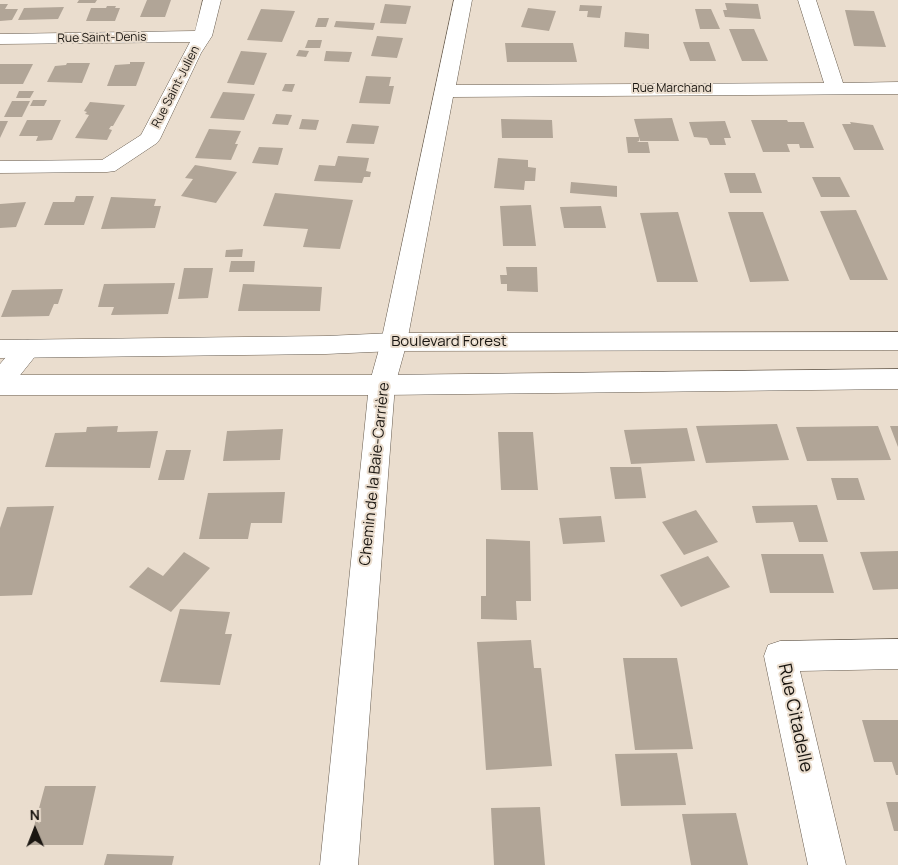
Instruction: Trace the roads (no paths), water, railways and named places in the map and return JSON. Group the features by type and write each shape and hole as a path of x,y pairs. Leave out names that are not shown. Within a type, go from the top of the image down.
{"street":[{"name":"Rue Saint-Julien","path":"0,167 107,166 150,139 192,53 203,36 212,0"},
{"name":"Chemin de la Baie-Carrière","path":"340,865 382,385 394,342 463,0"},
{"path":"807,0 835,88"},
{"name":"Rue Saint-Denis","path":"0,39 203,36"},
{"name":"Rue Marchand","path":"446,91 898,88"},
{"name":"Boulevard Forest","path":"0,349 326,345 394,342 898,341"},
{"path":"0,384 28,349"},
{"path":"0,384 382,385 898,379"},
{"name":"Rue Citadelle","path":"827,865 780,656 898,654"}]}
